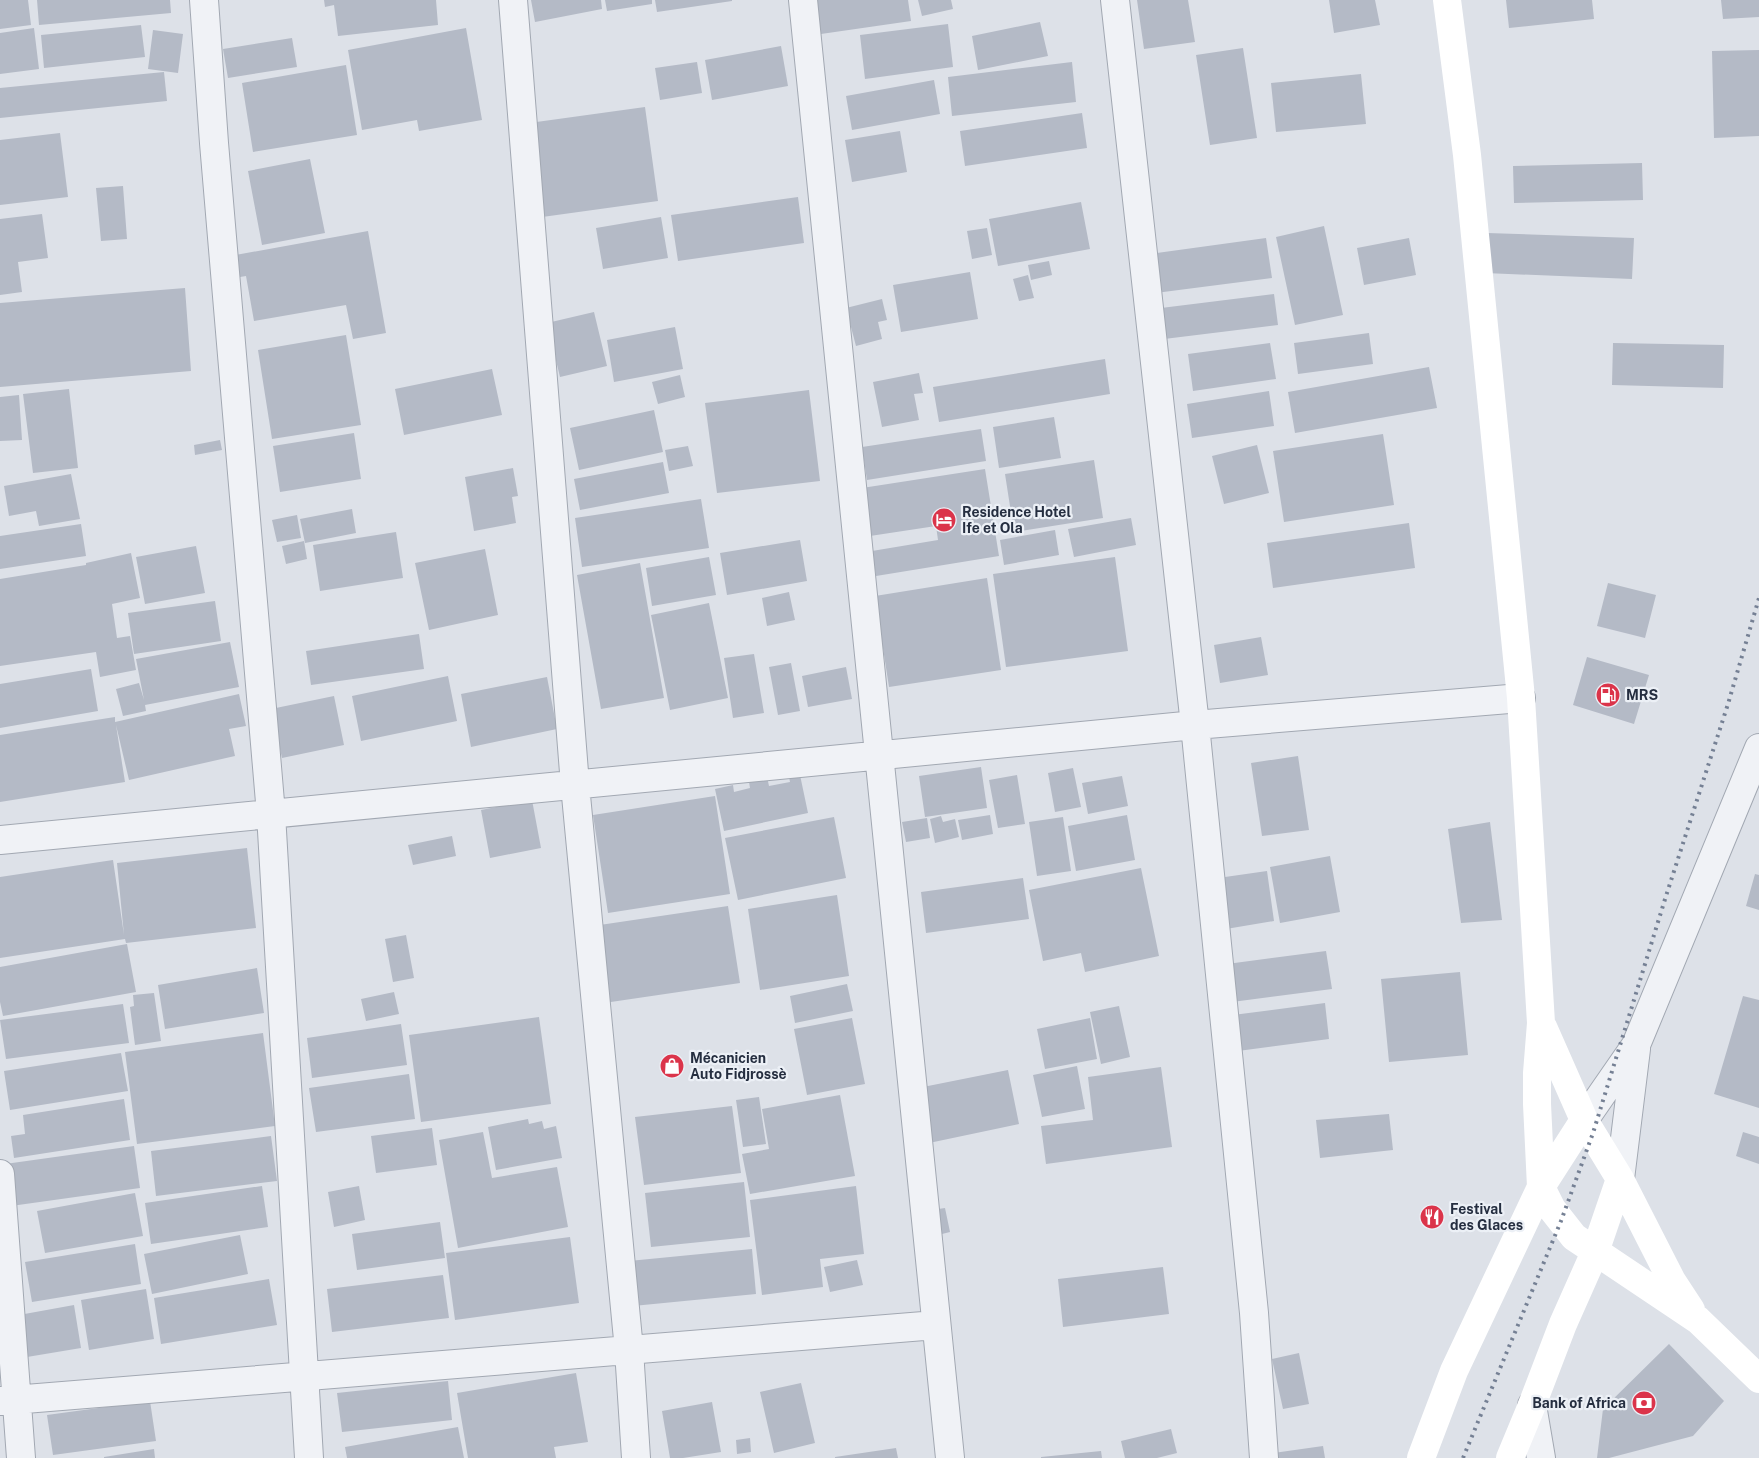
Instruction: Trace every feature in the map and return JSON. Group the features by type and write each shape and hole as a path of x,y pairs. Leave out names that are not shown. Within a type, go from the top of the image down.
{"main road":[{"path":"1448,0 1466,155 1521,698 1541,1024 1537,1104 1541,1188 1560,1221 1574,1237 1698,1320 1759,1379"},
{"path":"1541,1024 1584,1120 1620,1178 1672,1281 1698,1320"},
{"path":"1421,1458 1454,1371 1541,1188 1584,1120"},
{"path":"1510,1458 1563,1324 1595,1252 1620,1178"}],"street":[{"path":"204,0 214,143 271,814 303,1377 310,1458"},
{"path":"513,0 575,786 629,1350 636,1458"},
{"path":"803,0 950,1458"},
{"path":"1115,0 1195,726 1254,1313 1264,1458"},
{"path":"0,840 1195,726 1521,698"},
{"path":"1584,1120 1636,1045 1759,748"},
{"path":"1620,1178 1636,1045"},
{"path":"0,1174 8,1401 21,1458"},
{"path":"8,1401 936,1325"},
{"path":"1532,1405 1541,1458"}],"building":[{"path":"0,0 28,0 31,25 0,29"},
{"path":"37,0 170,0 171,13 39,25"},
{"path":"324,0 436,0 438,25 338,36 334,5 325,7"},
{"path":"531,0 601,0 602,9 535,22"},
{"path":"605,0 652,0 652,4 607,11"},
{"path":"655,0 732,0 732,1 657,12"},
{"path":"816,0 908,0 911,21 821,34"},
{"path":"918,0 951,0 953,9 922,16"},
{"path":"1137,0 1188,0 1195,42 1144,49"},
{"path":"1329,0 1375,0 1380,25 1334,33"},
{"path":"1506,0 1592,0 1594,19 1509,28"},
{"path":"1721,0 1759,0 1759,17 1723,19"},
{"path":"1040,22 1048,56 978,70 972,36"},
{"path":"948,24 953,67 865,79 860,35"},
{"path":"141,25 145,57 44,68 41,35"},
{"path":"34,28 39,69 0,74 0,33"},
{"path":"466,28 482,120 419,131 417,120 362,130 348,50"},
{"path":"153,30 183,34 178,73 148,69"},
{"path":"292,38 297,67 228,78 223,49"},
{"path":"781,46 788,86 712,100 705,60"},
{"path":"1243,48 1257,138 1210,145 1196,55"},
{"path":"1759,50 1759,136 1714,138 1712,51"},
{"path":"697,62 702,93 660,100 655,68"},
{"path":"1072,62 1076,102 952,116 948,77"},
{"path":"346,65 357,135 253,152 242,83"},
{"path":"164,72 167,101 0,118 0,88"},
{"path":"1361,74 1366,124 1276,132 1271,83"},
{"path":"934,80 940,114 852,130 846,96"},
{"path":"645,107 658,201 535,218 522,124"},
{"path":"1082,113 1087,148 965,166 960,131"},
{"path":"900,131 907,172 852,182 845,140"},
{"path":"60,133 68,197 0,205 0,140"},
{"path":"310,159 325,233 262,245 248,171"},
{"path":"1642,163 1643,200 1514,203 1513,166"},
{"path":"123,186 127,239 101,241 96,188"},
{"path":"798,197 804,243 678,261 671,215"},
{"path":"1081,202 1090,249 998,266 989,219"},
{"path":"42,214 48,258 18,262 22,292 0,295 0,219"},
{"path":"661,217 668,258 603,269 596,228"},
{"path":"1324,226 1343,315 1295,325 1276,237"},
{"path":"987,228 992,255 972,259 967,231"},
{"path":"368,231 386,333 353,339 346,305 254,321 246,276 234,278 230,256"},
{"path":"1487,233 1634,238 1632,279 1485,273"},
{"path":"1266,238 1272,278 1140,295 1135,256"},
{"path":"1409,238 1416,275 1364,285 1357,248"},
{"path":"1049,261 1052,275 1031,280 1028,265"},
{"path":"970,272 978,319 901,332 893,285"},
{"path":"1028,275 1034,298 1019,301 1013,279"},
{"path":"185,288 191,371 0,387 0,303"},
{"path":"1274,294 1278,325 1156,340 1153,309"},
{"path":"882,299 887,320 878,322 882,339 856,346 846,308"},
{"path":"594,312 607,366 560,377 547,323"},
{"path":"675,327 683,369 614,382 607,340"},
{"path":"1369,333 1373,364 1298,374 1294,343"},
{"path":"346,335 361,425 272,439 258,350"},
{"path":"1270,343 1276,379 1193,391 1188,354"},
{"path":"1613,343 1724,345 1723,388 1612,385"},
{"path":"1105,359 1110,394 939,422 933,387"},
{"path":"1429,367 1437,408 1295,433 1288,392"},
{"path":"492,369 502,415 404,435 395,389"},
{"path":"919,373 923,393 914,394 919,420 882,427 873,382"},
{"path":"680,375 685,397 658,404 652,382"},
{"path":"69,389 78,468 33,473 23,394"},
{"path":"809,390 820,481 717,493 705,403"},
{"path":"1269,391 1274,426 1192,438 1187,404"},
{"path":"19,395 22,440 0,441 0,397"},
{"path":"654,410 663,452 579,470 570,428"},
{"path":"1054,417 1061,458 999,468 993,427"},
{"path":"981,429 986,461 867,480 862,447"},
{"path":"354,433 361,479 280,492 273,446"},
{"path":"1383,434 1394,505 1284,522 1273,451"},
{"path":"220,440 222,450 195,455 194,445"},
{"path":"1257,445 1269,493 1224,504 1212,456"},
{"path":"688,446 693,466 669,471 665,450"},
{"path":"1094,460 1103,518 1014,532 1005,474"},
{"path":"663,462 669,493 580,510 574,479"},
{"path":"513,468 518,496 512,497 516,523 474,531 465,477"},
{"path":"985,469 999,556 876,576 872,551 938,540 936,526 870,536 862,488"},
{"path":"71,474 80,519 39,526 36,511 9,516 4,486"},
{"path":"701,499 709,548 582,567 575,518"},
{"path":"352,509 356,533 305,543 300,519"},
{"path":"297,515 301,538 277,542 272,520"},
{"path":"1131,518 1136,545 1074,557 1068,529"},
{"path":"1409,523 1415,568 1273,588 1267,543"},
{"path":"81,524 86,556 0,569 0,536"},
{"path":"1055,530 1059,555 1004,565 1000,540"},
{"path":"396,532 403,578 320,591 313,545"},
{"path":"800,540 807,581 727,595 720,553"},
{"path":"304,541 307,559 286,564 282,546"},
{"path":"196,546 205,593 145,604 136,557"},
{"path":"485,549 498,615 429,630 415,563"},
{"path":"131,553 140,598 112,604 117,638 130,636 136,670 100,677 96,652 0,666 0,579 86,565 86,563"},
{"path":"709,557 716,595 652,606 646,568"},
{"path":"1115,557 1128,651 1006,667 993,574"},
{"path":"640,563 664,698 601,709 577,575"},
{"path":"987,578 1001,670 889,687 875,596"},
{"path":"1608,583 1656,595 1645,638 1597,626"},
{"path":"789,592 795,620 767,626 762,598"},
{"path":"215,601 221,641 134,654 128,613"},
{"path":"709,603 728,698 670,710 651,615"},
{"path":"419,634 424,669 311,685 306,651"},
{"path":"1261,637 1268,675 1220,683 1214,645"},
{"path":"230,642 239,687 145,705 146,711 123,716 116,689 139,683 144,700 136,659"},
{"path":"754,654 764,713 733,718 724,658"},
{"path":"1587,657 1649,675 1634,724 1573,705"},
{"path":"791,663 800,711 778,715 769,667"},
{"path":"846,667 852,699 808,707 802,676"},
{"path":"91,669 98,711 0,728 0,684"},
{"path":"448,676 457,721 361,741 352,696"},
{"path":"547,677 557,729 471,747 461,694"},
{"path":"239,694 246,726 229,729 235,756 129,780 116,725 125,782 0,802 0,735 115,717 115,722"},
{"path":"334,696 344,745 282,758 271,709"},
{"path":"1298,756 1309,830 1262,836 1251,763"},
{"path":"981,767 987,808 925,817 919,776"},
{"path":"1073,768 1081,807 1055,812 1048,773"},
{"path":"766,772 769,786 790,782 789,777 800,775 808,813 724,831 715,789 733,785 734,792 750,788 748,776"},
{"path":"1017,775 1025,824 998,828 989,780"},
{"path":"1122,776 1128,806 1088,814 1082,783"},
{"path":"715,796 730,894 608,913 593,815"},
{"path":"532,800 541,848 490,858 481,810"},
{"path":"990,815 993,834 962,840 958,820"},
{"path":"1127,815 1135,860 1076,871 1068,826"},
{"path":"941,816 943,822 955,819 959,837 935,843 930,819"},
{"path":"834,817 846,878 738,900 725,838"},
{"path":"1063,817 1071,871 1037,876 1029,822"},
{"path":"927,818 930,838 906,842 902,822"},
{"path":"1490,822 1502,920 1461,923 1448,829"},
{"path":"452,836 456,856 413,865 408,845"},
{"path":"247,848 256,928 126,943 125,939 0,958 0,877 113,860 124,935 117,863"},
{"path":"1330,856 1340,912 1280,923 1270,867"},
{"path":"1141,868 1159,956 1085,972 1081,953 1043,961 1029,890"},
{"path":"1267,871 1274,921 1226,929 1218,878"},
{"path":"1755,874 1759,875 1759,910 1746,906"},
{"path":"1023,878 1029,919 926,933 921,892"},
{"path":"837,895 849,976 760,990 748,909"},
{"path":"728,906 740,983 604,1003 593,926"},
{"path":"406,935 414,978 393,982 385,939"},
{"path":"127,944 136,992 3,1016 0,1002 0,967"},
{"path":"1326,951 1332,989 1232,1002 1227,964"},
{"path":"257,968 264,1013 165,1029 158,985"},
{"path":"1460,972 1468,1055 1389,1062 1381,979"},
{"path":"847,984 853,1011 795,1023 790,996"},
{"path":"394,992 399,1014 366,1021 361,999"},
{"path":"154,993 161,1041 135,1045 130,1007 134,1006 133,995"},
{"path":"1743,996 1759,1000 1759,1108 1714,1094"},
{"path":"1325,1003 1329,1039 1238,1051 1233,1015"},
{"path":"123,1004 129,1043 6,1059 0,1020"},
{"path":"1119,1006 1130,1057 1101,1064 1090,1012"},
{"path":"539,1017 551,1104 421,1122 409,1035"},
{"path":"852,1018 865,1084 807,1095 794,1029"},
{"path":"1090,1018 1097,1059 1045,1069 1037,1029"},
{"path":"401,1024 407,1065 312,1078 307,1038"},
{"path":"263,1033 275,1126 137,1144 125,1052"},
{"path":"121,1053 128,1091 10,1110 4,1071"},
{"path":"1077,1066 1085,1109 1042,1117 1033,1075"},
{"path":"1161,1067 1172,1147 1046,1164 1041,1126 1093,1120 1088,1077"},
{"path":"1008,1070 1019,1124 929,1143 918,1088"},
{"path":"409,1074 415,1119 316,1132 309,1088"},
{"path":"840,1095 855,1176 750,1194 742,1154 769,1149 762,1109"},
{"path":"759,1097 766,1144 743,1147 736,1100"},
{"path":"124,1099 130,1140 14,1158 11,1136 25,1134 23,1115"},
{"path":"732,1106 741,1173 644,1185 635,1117"},
{"path":"1389,1114 1393,1150 1320,1158 1316,1120"},
{"path":"528,1119 529,1124 542,1121 544,1129 556,1126 562,1158 496,1170 488,1127"},
{"path":"432,1128 437,1165 376,1173 371,1136"},
{"path":"483,1132 492,1178 557,1167 568,1227 458,1248 439,1140"},
{"path":"1743,1132 1759,1137 1759,1164 1736,1156"},
{"path":"271,1136 277,1181 156,1196 151,1151"},
{"path":"134,1146 140,1188 11,1206 5,1164"},
{"path":"744,1182 750,1237 651,1247 645,1193"},
{"path":"262,1186 268,1227 151,1244 145,1203"},
{"path":"359,1186 365,1220 334,1227 328,1192"},
{"path":"856,1186 864,1254 820,1259 823,1287 762,1295 750,1200"},
{"path":"135,1193 143,1236 45,1253 37,1211"},
{"path":"945,1208 950,1232 930,1237 925,1211"},
{"path":"440,1222 445,1258 357,1270 352,1234"},
{"path":"240,1235 248,1274 152,1294 144,1254"},
{"path":"570,1237 579,1303 455,1320 446,1253"},
{"path":"135,1244 141,1284 32,1302 25,1262"},
{"path":"752,1249 756,1294 633,1306 629,1261"},
{"path":"857,1260 863,1285 830,1292 824,1267"},
{"path":"1163,1267 1169,1314 1063,1327 1058,1279"},
{"path":"443,1275 449,1318 332,1332 327,1289"},
{"path":"269,1279 277,1325 161,1344 154,1298"},
{"path":"146,1289 154,1339 89,1350 81,1300"},
{"path":"74,1305 81,1348 27,1357 19,1315"},
{"path":"1669,1344 1724,1401 1693,1436 1609,1458 1597,1458 1603,1409"},
{"path":"1299,1353 1309,1404 1283,1409 1272,1359"},
{"path":"576,1373 588,1442 554,1447 556,1458 468,1458 457,1393"},
{"path":"448,1381 452,1420 342,1432 337,1393"},
{"path":"801,1383 815,1443 774,1453 760,1392"},
{"path":"150,1401 156,1441 53,1455 47,1415"},
{"path":"712,1402 721,1452 683,1458 670,1458 662,1411"},
{"path":"458,1427 464,1458 347,1458 345,1447"},
{"path":"1171,1429 1177,1453 1157,1458 1125,1458 1121,1441"},
{"path":"750,1438 751,1452 737,1454 736,1440"},
{"path":"1323,1446 1325,1458 1268,1458 1267,1454"},
{"path":"896,1448 898,1458 835,1458 835,1457"},
{"path":"154,1449 155,1458 104,1458 104,1457"},
{"path":"1101,1451 1102,1458 1041,1458 1041,1457"}],"railway":[{"path":"1463,1458 1561,1221 1593,1133 1666,896 1728,704 1759,598"}],"place":[{"name":"Residence Hotel Ife et Ola","path":"944,520"},
{"name":"MRS","path":"1608,695"},
{"name":"Mécanicien Auto Fidjrossè","path":"672,1066"},
{"name":"Festival des Glaces","path":"1432,1217"},
{"name":"Bank of Africa","path":"1644,1403"}]}
